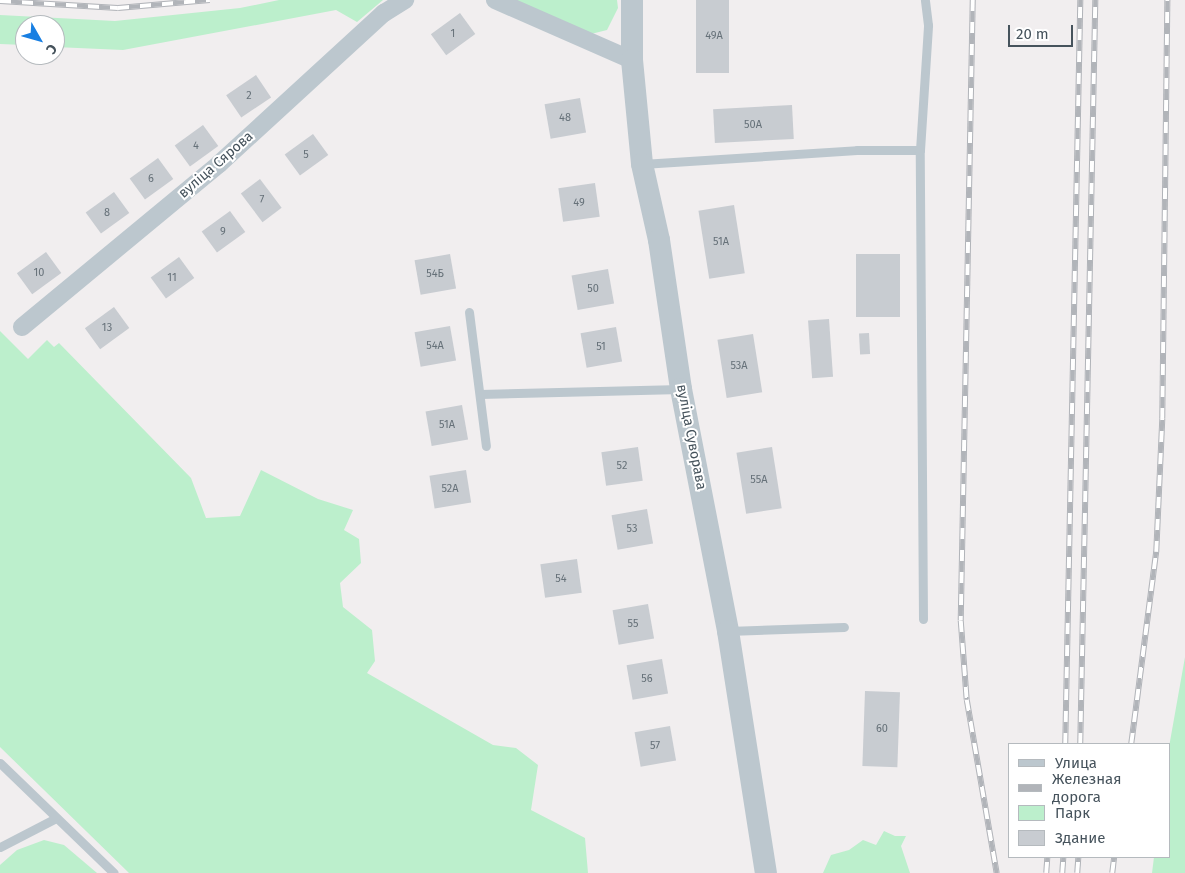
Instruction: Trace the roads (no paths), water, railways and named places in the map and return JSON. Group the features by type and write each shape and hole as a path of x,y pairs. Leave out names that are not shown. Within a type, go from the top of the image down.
{"street":[{"name":"вуліца Сярова","path":"22,327 219,164 384,13 405,0"},
{"path":"495,0 632,60"},
{"name":"вуліца Суворава","path":"632,0 632,60 642,164 659,240 681,389 728,631 766,873"}],"lane":[{"path":"923,619 920,150 928,25 925,0"},
{"path":"642,164 857,150 920,150"},
{"path":"469,312 486,446"},
{"path":"480,394 681,389"},
{"path":"728,631 844,627"},
{"path":"0,763 54,819 114,873"},
{"path":"0,847 54,819"}],"railway":[{"path":"0,1 118,8 210,0"},
{"path":"973,0 961,621 967,700 997,873"},
{"path":"1065,743 1080,0"},
{"path":"1080,743 1095,0"},
{"path":"1131,743 1156,552 1162,419 1167,0"},
{"path":"1046,873 1047,858"},
{"path":"1062,873 1063,858"},
{"path":"1077,873 1078,858"},
{"path":"1112,873 1114,858"}]}
